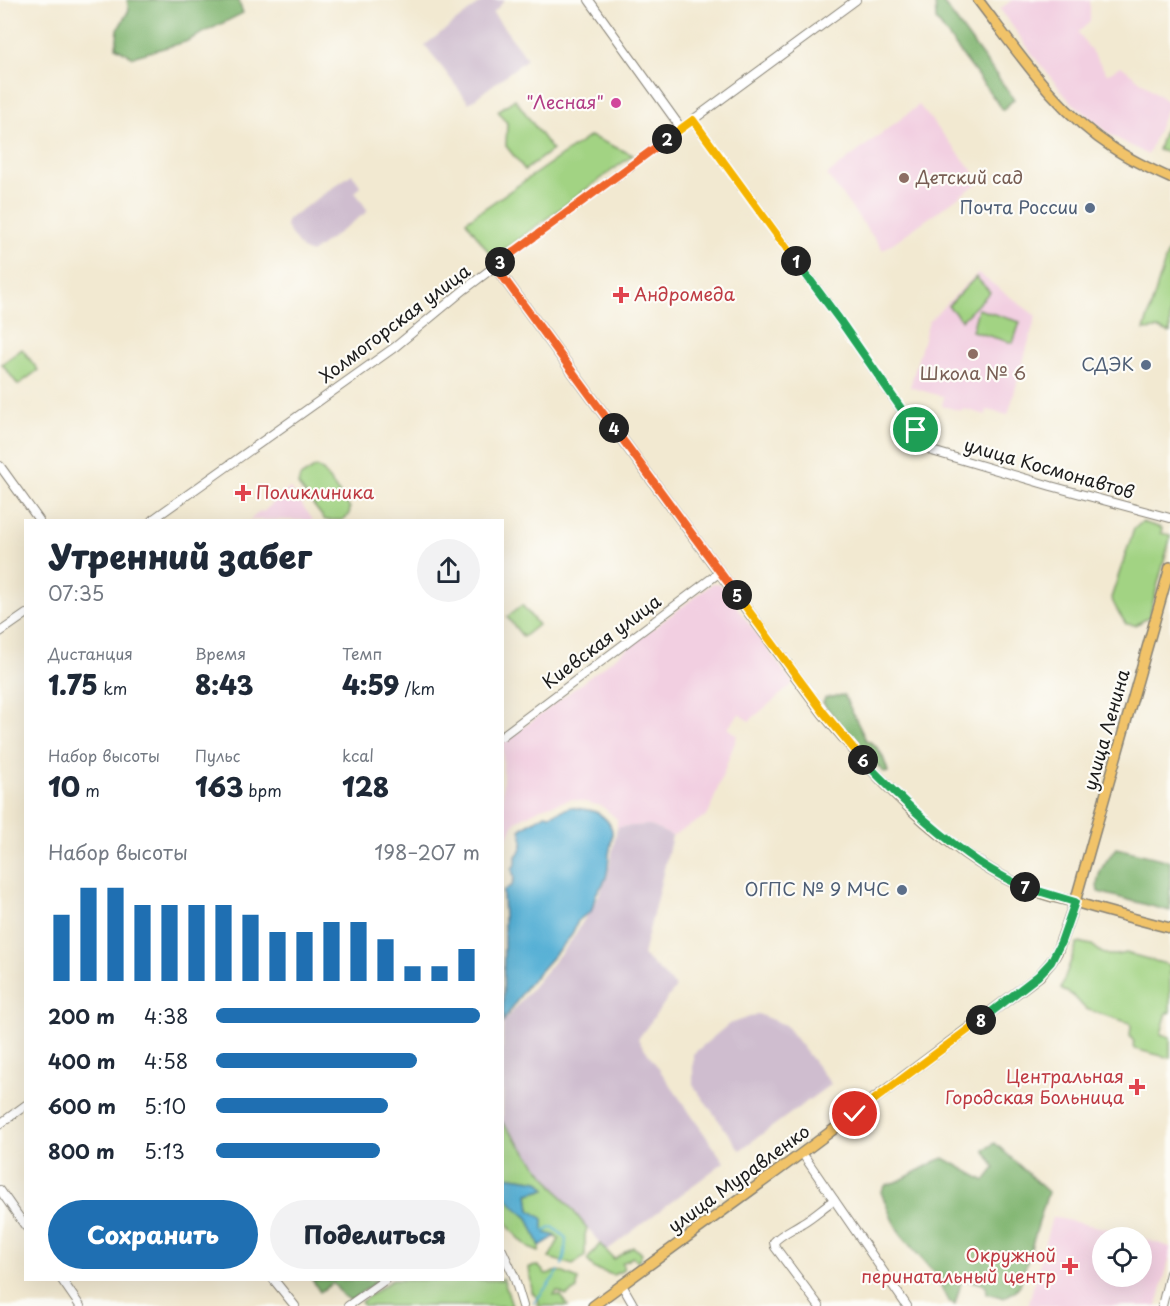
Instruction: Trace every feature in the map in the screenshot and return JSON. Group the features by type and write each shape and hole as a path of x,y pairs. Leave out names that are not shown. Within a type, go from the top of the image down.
{"main road":[{"path":"978,0 1067,110 1111,147 1170,178"},
{"path":"495,266 833,724 863,760 909,806 952,843 1018,885 1170,928"},
{"name":"улица Ленина","path":"1075,902 1170,567"},
{"name":"улица Муравленко","path":"593,1306 1038,976 1057,952 1075,902"}],"street":[{"path":"589,0 681,128"},
{"name":"Холмогорская улица","path":"153,519 400,343 495,266 856,0"},
{"name":"улица Космонавтов","path":"693,120 932,451 1170,518"},
{"path":"0,466 38,519"},
{"name":"Киевская улица","path":"504,734 720,572"},
{"path":"0,632 24,616"},
{"path":"0,1124 24,1106"},
{"path":"802,1153 907,1306"},
{"path":"0,1190 24,1224"},
{"path":"819,1306 775,1247 774,1242 834,1200"},
{"path":"504,1254 514,1276 523,1306"},
{"path":"1162,1306 1170,1273"},
{"path":"63,1281 80,1306"},
{"path":"275,1281 295,1306"},
{"path":"348,1306 384,1281"},
{"path":"622,1285 634,1306"}],"shaded area":[{"path":"484,0 505,0 493,13 527,59 469,103 425,45"},
{"path":"1012,0 1090,0 1090,22 1078,32 1107,74 1121,66 1169,103 1148,155 1111,135 1068,99 1000,9"},
{"name":"Детский сад","path":"919,105 981,181 883,250 827,175"},
{"path":"352,174 361,187 355,192 368,211 311,253 302,249 286,227 287,220"},
{"name":"Школа № 6","path":"978,273 1036,316 1008,415 987,410 986,415 942,406 944,397 910,387 929,321"},
{"path":"290,488 312,519 251,519 260,511 263,512"},
{"path":"713,583 720,584 793,684 749,721 739,714 728,728 737,736 708,815 672,836 649,825 617,827 617,819 602,806 572,799 541,808 516,821 504,841 504,742"},
{"path":"649,825 672,836 643,955 676,987 638,1039 724,1162 606,1251 504,1123 504,1022 571,941 597,899 608,875 617,827"},
{"path":"758,1014 785,1025 831,1084 740,1150 693,1085 693,1054 729,1024"},
{"name":"Окружной перинатальный центр","path":"1052,1217 1099,1227 1092,1227 1092,1287 1152,1287 1152,1241 1170,1247 1170,1256 1157,1306 1028,1306"}],"green space":[{"path":"127,0 238,0 243,13 185,42 132,57 116,47 118,29 129,10"},
{"path":"935,0 941,0 1014,99 1003,110 936,20"},
{"path":"515,99 552,150 525,170 506,146 507,123 498,111"},
{"path":"1170,120 1170,153 1158,150"},
{"path":"590,136 633,155 493,258 466,221"},
{"path":"1168,251 1170,251 1170,333 1158,329 1144,330"},
{"path":"976,277 990,292 962,320 948,306"},
{"path":"978,309 1020,322 1013,343 972,331"},
{"path":"22,349 38,370 18,385 2,364"},
{"path":"316,467 323,471 350,508 349,515 343,519 324,519 298,485 300,477"},
{"path":"1142,522 1162,528 1161,533 1170,535 1170,539 1149,617 1136,625 1126,624 1111,598 1134,529"},
{"path":"522,605 538,625 523,637 507,617"},
{"path":"844,695 866,740 878,749 888,772 885,773 861,750 823,703 825,698"},
{"path":"1116,848 1170,861 1170,911 1098,892 1099,874"},
{"path":"1077,944 1092,945 1102,953 1109,955 1126,953 1170,965 1170,1013 1167,1012 1161,1034 1170,1037 1170,1058 1134,1049 1134,1042 1130,1036 1130,1023 1086,1009 1074,996 1062,990"},
{"path":"504,1124 587,1228 585,1256 573,1265 549,1258 559,1239 543,1232 530,1210 528,1194 546,1189 539,1181 505,1176 514,1206 528,1218 540,1246 539,1252 529,1248 511,1230 504,1217"},
{"path":"995,1143 1048,1192 1020,1285 1004,1298 987,1293 986,1285 962,1279 955,1305 948,1301 934,1273 901,1235 881,1192 886,1185 899,1181 944,1158 985,1181 995,1168 984,1150"},
{"path":"600,1244 614,1259 633,1247 642,1253 638,1262 633,1257 622,1263 624,1270 613,1275 595,1269 587,1260"},
{"path":"538,1266 546,1274 559,1271 578,1279 577,1289 566,1296 557,1291 554,1295 560,1296 568,1306 538,1306 539,1301 532,1292 529,1267"},
{"path":"313,1281 378,1281 351,1300 343,1296 333,1283 320,1292"},
{"path":"391,1281 504,1281 512,1306 364,1306 361,1302"}],"water":[{"path":"571,807 591,810 609,822 612,837 607,876 596,894 591,912 578,921 571,936 526,987 504,1020 504,890 512,885 514,878 512,869 522,843 520,830 545,814 550,815"},
{"path":"505,1176 539,1181 546,1189 528,1194 530,1210 543,1219 543,1232 556,1236 540,1246 528,1218 504,1193"}],"waterway":[{"path":"543,1232 553,1227 566,1238 562,1265"},
{"path":"534,1303 559,1271"}],"place":[{"name":"\"Лесная\"","path":"616,103"},
{"name":"Детский сад","path":"904,178"},
{"name":"Почта России","path":"1090,208"},
{"name":"Андромеда","path":"621,295"},
{"name":"Школа № 6","path":"973,354"},
{"name":"СДЭК","path":"1146,365"},
{"name":"Поликлиника","path":"243,493"},
{"name":"ОГПС № 9 МЧС","path":"902,890"},
{"name":"Центральная Городская Больница","path":"1137,1087"},
{"name":"Окружной перинатальный центр","path":"1070,1266"}],"route":[{"path":"855,1114 1045,970 1057,952 1075,902 1018,885 966,853 899,797 863,760 768,638 495,266 693,120 839,319 916,430"}]}
